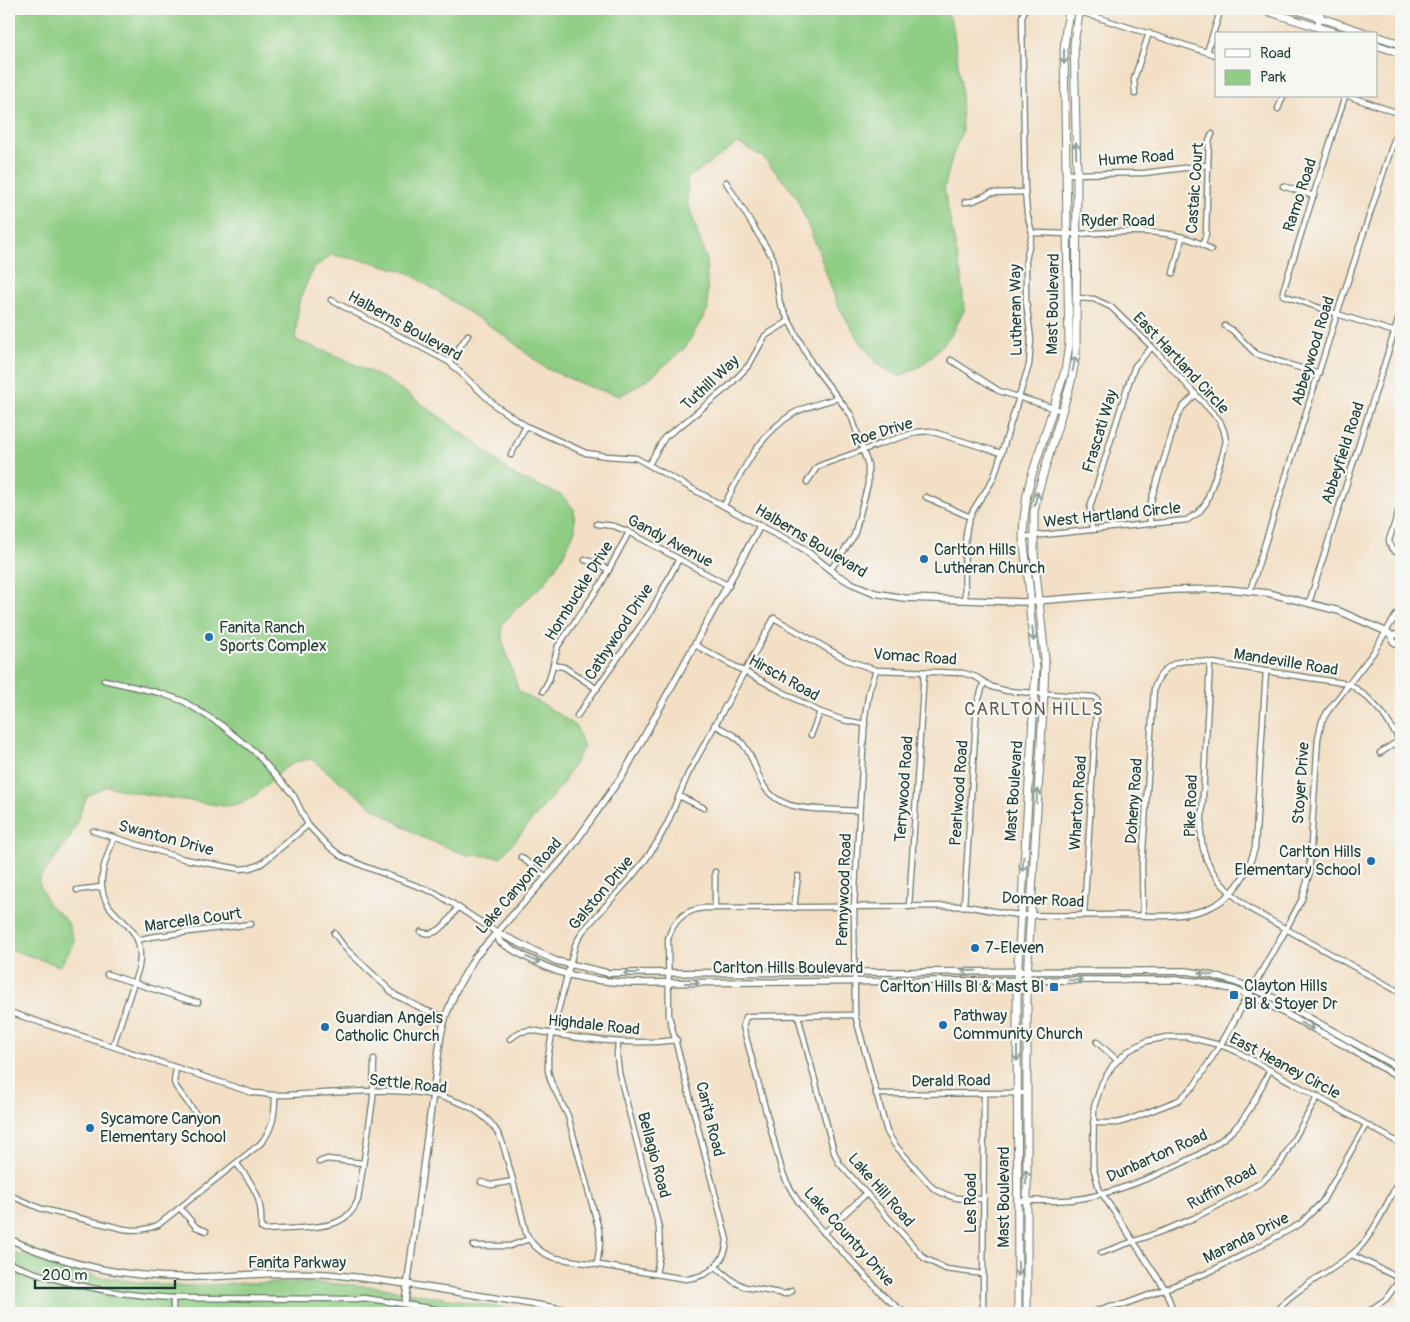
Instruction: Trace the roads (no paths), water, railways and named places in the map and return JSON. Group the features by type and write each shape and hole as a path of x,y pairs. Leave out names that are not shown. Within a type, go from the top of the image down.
{"main road":[{"name":"Mast Boulevard","path":"1026,1313 1026,981 1045,659 1033,536 1034,512 1038,492 1075,362 1076,298 1066,174 1064,50 1066,28 1071,9"},
{"path":"1261,9 1333,32"},
{"path":"1294,9 1363,32"},
{"name":"Mast Boulevard","path":"1018,1313 1017,971 1035,662 1023,538 1027,494 1065,371 1069,344 1068,298 1077,173 1074,43 1080,10"},
{"path":"1378,37 1401,44"},
{"path":"1378,47 1401,53"}],"street":[{"name":"Lutheran Way","path":"964,600 967,526 978,501 988,490 994,478 1029,365 1031,352 1026,302 1026,260 1032,233 1027,213 1025,192 1022,24 1024,9"},
{"path":"1071,9 1080,10 1215,55"},
{"path":"1207,52 1221,9"},
{"path":"1317,27 1322,9"},
{"path":"1135,94 1134,78 1149,33"},
{"path":"1278,110 1282,98"},
{"name":"Ramo Road","path":"1337,314 1290,299 1283,295 1283,291 1345,98"},
{"path":"1352,98 1401,114"},
{"name":"Abbeywood Road","path":"1250,591 1337,314 1401,119"},
{"name":"Castaic Court","path":"1203,244 1206,234 1208,165 1212,134"},
{"name":"Hume Road","path":"1066,174 1144,173 1208,165"},
{"path":"726,182 773,258 780,304 789,322 812,364 851,415 864,450 869,475 856,529 852,539 831,569"},
{"path":"1283,186 1314,196"},
{"path":"966,202 973,202 991,194 1025,192"},
{"name":"Ryder Road","path":"1032,233 1150,232 1203,244"},
{"path":"1173,274 1182,238"},
{"path":"1203,244 1211,250"},
{"name":"East Hartland Circle","path":"1068,298 1094,299 1111,307 1152,347 1220,421 1225,436 1225,448 1213,483"},
{"name":"Halberns Boulevard","path":"332,300 449,362 498,407 526,426 586,453 636,458 649,464 801,547 852,584 884,595 904,598 1030,601 1173,590 1227,589 1250,591 1346,613 1389,634"},
{"name":"Abbeyfield Road","path":"1309,603 1401,311"},
{"path":"1337,314 1395,332"},
{"name":"Tuthill Way","path":"649,464 665,437 729,386 749,364 765,336 789,322"},
{"path":"1225,326 1232,330 1256,354 1319,374"},
{"path":"449,362 468,335"},
{"name":"Frascati Way","path":"1092,530 1090,507 1127,388 1135,366 1152,347"},
{"path":"951,360 999,391 1062,412"},
{"path":"1150,524 1150,506 1153,494 1177,418 1182,408 1196,394"},
{"path":"724,505 759,443 770,431 795,412 838,398"},
{"path":"511,455 526,426"},
{"name":"Roe Drive","path":"807,482 818,467 918,432 930,431 1001,453"},
{"name":"West Hartland Circle","path":"1023,538 1183,521 1194,516 1206,503 1213,483"},
{"path":"926,497 970,517"},
{"path":"1401,504 1389,540 1394,552 1401,554"},
{"name":"Gandy Avenue","path":"597,524 614,526 628,532 728,586"},
{"name":"Lake Canyon Road","path":"405,1302 441,1034 445,1018 465,972 496,932 567,854 624,774 760,526"},
{"name":"Hornbuckle Drive","path":"543,691 549,680 560,642 609,570 628,532"},
{"name":"Cathywood Drive","path":"577,716 651,611 679,559"},
{"path":"585,560 609,570"},
{"name":"Stoyer Drive","path":"1093,1123 1118,1123 1179,1100 1194,1086 1220,1044 1302,900 1309,875 1320,728 1328,711 1389,634 1401,607"},
{"name":"Vomac Road","path":"774,618 847,660 876,670 962,673 973,676 1002,690 1091,697"},
{"name":"Galston Drive","path":"597,1265 600,1243 599,1230 568,1116 551,1082 548,1071 548,1057 552,1034 575,945 580,935 646,860 668,822 688,774 774,618"},
{"path":"1401,637 1398,634 1389,634 1393,641 1401,647"},
{"name":"Hirsch Road","path":"695,644 820,712 843,720 865,724"},
{"name":"Mandeville Road","path":"1154,689 1161,674 1172,665 1186,661 1350,684 1368,698 1383,714 1401,741"},
{"name":"Pike Road","path":"1210,663 1202,842 1211,871 1231,893 1252,910 1401,993"},
{"path":"553,665 564,667 597,689"},
{"name":"Pennywood Road","path":"876,670 869,691 865,724 859,811 854,907 855,1015 883,1122 891,1140 933,1188 950,1197 984,1199"},
{"name":"Domer Road","path":"668,973 668,939 673,925 679,918 699,908 964,906 1020,914 1143,915 1196,913 1218,904 1231,893 1246,872 1255,848 1266,671"},
{"name":"Terrywood Road","path":"909,907 924,672"},
{"name":"Carlton Hills Boulevard","path":"104,680 160,693 183,701 220,724 254,751 294,796 308,825 326,845 341,856 361,866 436,893 496,932 538,953 570,965 608,973 1187,971 1213,975 1253,987 1401,1069"},
{"name":"Pearlwood Road","path":"964,906 977,704 984,682"},
{"name":"Doheny Road","path":"1143,915 1142,865 1154,689"},
{"name":"Wharton Road","path":"1084,915 1098,703 1097,699 1091,697"},
{"path":"811,735 820,712"},
{"path":"714,725 741,741 750,756 760,782 768,792 781,801 798,807 859,811"},
{"path":"1380,753 1401,741"},
{"path":"679,796 704,808"},
{"name":"Swanton Drive","path":"93,831 184,860 244,868 261,864 308,825"},
{"path":"113,1046 141,955 138,940 132,928 111,910 104,897 102,875 114,838"},
{"path":"521,857 546,877"},
{"path":"715,872 715,908"},
{"path":"794,908 798,876"},
{"path":"77,890 102,887"},
{"path":"421,932 425,934 433,933 447,924 458,907"},
{"name":"Marcella Court","path":"138,940 251,924"},
{"name":"Carlton Hills Boulevard","path":"496,932 500,942 568,975 631,983 1184,980 1224,987 1260,1000 1344,1045 1401,1079"},
{"path":"334,933 346,949 395,995 445,1018"},
{"name":"Carita Road","path":"668,973 669,1016 677,1040 726,1235 725,1254 716,1267"},
{"path":"107,974 198,1002"},
{"name":"Settle Road","path":"9,1012 253,1093 275,1095 374,1090 432,1096 462,1103 488,1121 501,1139 529,1239"},
{"path":"798,1016 855,1015"},
{"name":"Lake Country Drive","path":"798,1016 751,1016 746,1017 743,1026 786,1181 798,1202 824,1233 884,1296 906,1313"},
{"name":"Lake Hill Road","path":"798,1016 834,1152 839,1163 924,1258 946,1269 983,1274"},
{"name":"Highdale Road","path":"510,1039 520,1032 531,1030 618,1042 650,1043 677,1040"},
{"name":"East Heaney Circle","path":"1174,1313 1165,1289 1101,1195 1093,1166 1094,1107 1099,1088 1117,1060 1134,1047 1160,1038 1188,1037 1220,1044 1318,1096 1401,1144"},
{"name":"Bellagio Road","path":"618,1042 619,1073 660,1228 660,1252 656,1274"},
{"path":"1097,1042 1117,1060"},
{"path":"237,1164 258,1196 262,1214 261,1228 265,1230 279,1230 325,1226 343,1220 352,1211 358,1200 374,1090 374,1060"},
{"path":"176,1068 174,1082 176,1087 197,1115 202,1118"},
{"name":"Dunbarton Road","path":"1017,1200 1076,1199 1101,1195 1151,1176 1197,1155 1221,1141 1236,1128 1270,1070"},
{"name":"Les Road","path":"983,1313 984,1093"},
{"name":"Derald Road","path":"876,1094 1026,1093"},
{"path":"9,1195 42,1209 124,1229 136,1231 148,1229 158,1225 260,1144 271,1130 275,1095"},
{"name":"Ruffin Road","path":"1100,1253 1205,1213 1262,1182 1280,1164 1318,1096"},
{"name":"Maranda Drive","path":"1091,1313 1110,1306 1125,1304 1207,1273 1300,1224 1319,1206 1329,1191 1366,1125"},
{"path":"319,1162 327,1159 364,1163"},
{"path":"1275,1313 1285,1302 1352,1255 1366,1239 1401,1176"},
{"path":"481,1182 491,1185 513,1181"},
{"path":"824,1233 866,1194"},
{"path":"180,1208 196,1227 206,1231"},
{"path":"473,1246 510,1246 529,1239 538,1250 551,1257 691,1278 704,1275 716,1267 733,1281 745,1287 785,1294 792,1291"},
{"name":"Fanita Parkway","path":"9,1240 45,1254 79,1264 105,1270 155,1277 323,1274 407,1284 588,1313"},
{"path":"1352,1255 1401,1279 1386,1299 1366,1313"},
{"path":"9,1263 56,1280 96,1290 173,1298 364,1298 461,1313"},
{"path":"173,1298 173,1313"}],"water":[{"path":"248,1308 302,1310 319,1313 219,1313"}],"place":[{"name":"Carlton Hills Lutheran Church","path":"924,559"},
{"name":"Fanita Ranch Sports Complex","path":"209,637"},
{"name":"Carlton Hills Elementary School","path":"1371,861"},
{"name":"7-Eleven","path":"975,948"},
{"name":"Carlton Hills Bl & Mast Bl","path":"1054,987"},
{"name":"Clayton Hills Bl & Stoyer Dr","path":"1234,995"},
{"name":"Pathway Community Church","path":"943,1025"},
{"name":"Guardian Angels Catholic Church","path":"325,1027"},
{"name":"Sycamore Canyon Elementary School","path":"90,1128"}],"district":[{"name":"CARLTON HILLS","path":"1034,709"}]}
